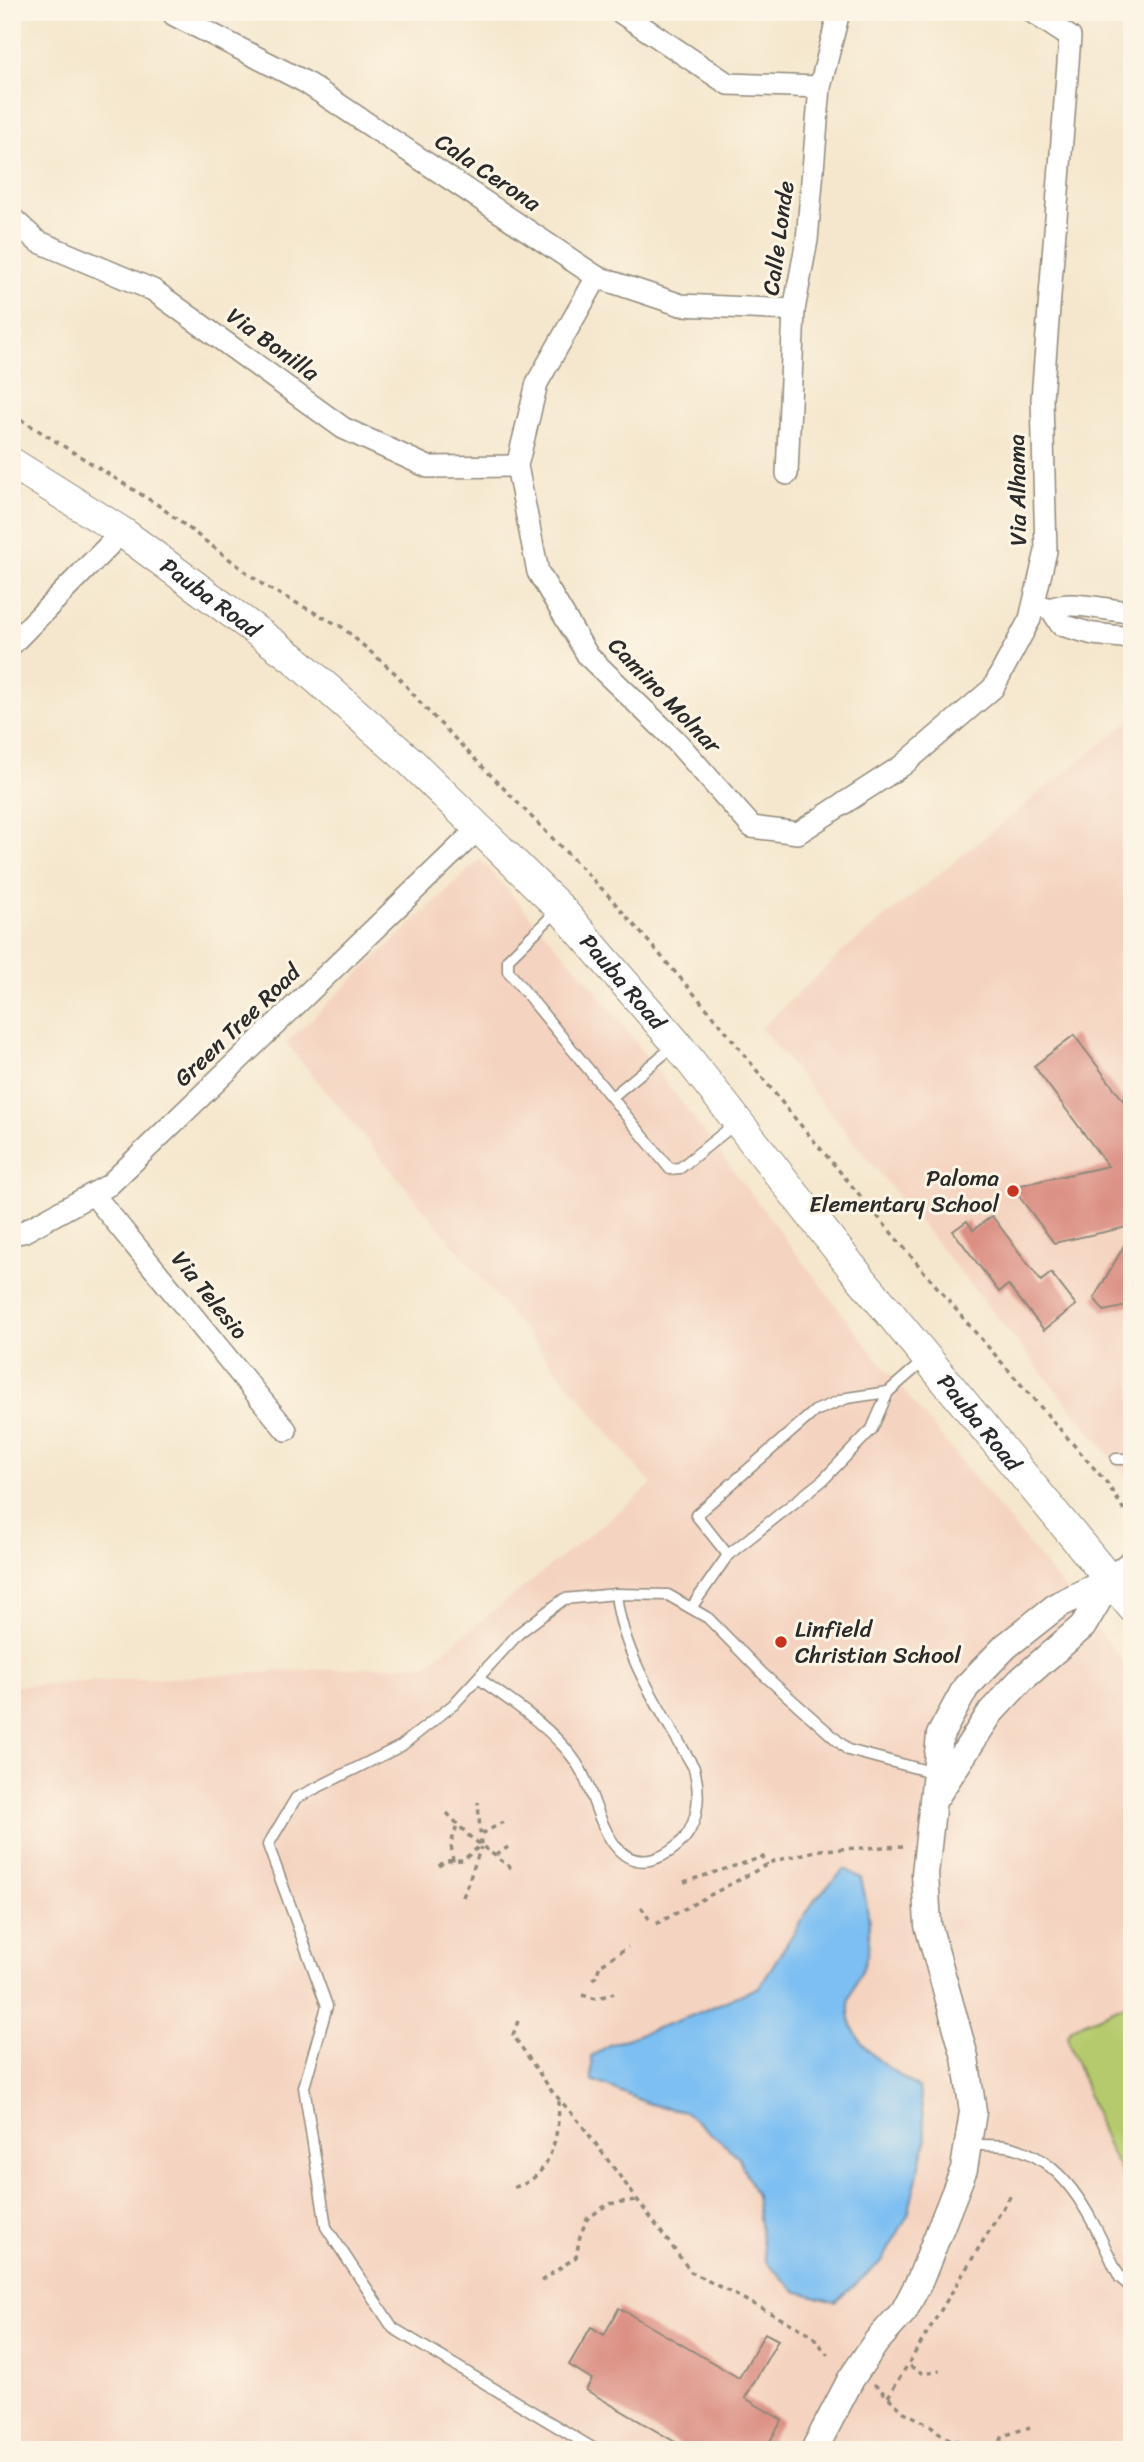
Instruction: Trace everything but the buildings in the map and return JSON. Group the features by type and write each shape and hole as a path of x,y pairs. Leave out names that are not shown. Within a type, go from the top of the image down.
{"main road":[{"name":"Pauba Road","path":"12,463 122,533 293,658 480,827 560,908 677,1044 926,1359 1123,1561 1132,1607"}],"street":[{"path":"620,12 728,84 820,87"},
{"name":"Calle Londe","path":"787,474 794,310 807,240 820,87 839,12"},
{"name":"Via Alhama","path":"798,833 903,765 993,688 1030,619 1042,607 1046,551 1042,399 1070,37 1032,12"},
{"name":"Cala Cerona","path":"174,15 305,82 597,277 681,304 794,310"},
{"name":"Via Bonilla","path":"12,218 37,241 153,290 343,428 428,467 517,466"},
{"name":"Camino Molnar","path":"597,277 537,383 517,466 538,572 588,656 676,741 752,827 798,833"},
{"path":"12,644 122,533"},
{"path":"1042,607 1064,603 1098,610 1132,612"},
{"path":"1042,607 1061,625 1093,634 1132,638"},
{"name":"Green Tree Road","path":"12,1234 23,1232 109,1185 480,827"},
{"name":"Via Telesio","path":"93,1194 286,1430"},
{"path":"814,2450 851,2379 876,2342 904,2311 920,2280 964,2169 972,2112 965,2057 928,1925 925,1874 930,1807 940,1735 966,1687 1006,1646 1058,1605 1123,1561"},
{"path":"930,1807 991,1712 1021,1680 1083,1626 1123,1561"}],"lane":[{"path":"560,908 508,959 508,971 670,1169 680,1168 737,1122"},
{"path":"612,1097 677,1044"},
{"path":"691,1608 728,1555 823,1480 872,1429 888,1392 926,1359"},
{"path":"728,1555 696,1516 815,1411 847,1398 888,1392"},
{"path":"1116,1459 1132,1459"},
{"path":"478,1678 536,1720 565,1749 585,1779 608,1836 629,1858 648,1860 665,1855 690,1831 699,1788 694,1768 629,1652 619,1625 616,1594"},
{"path":"596,2450 393,2328 326,2227 304,2087 327,2006 268,1845 296,1798 401,1746 453,1704 519,1633 564,1599 616,1594 668,1595 708,1618 763,1674 848,1750 935,1773"},
{"path":"967,2145 1009,2147 1035,2155 1071,2185 1121,2278 1132,2288"}],"path":[{"path":"1123,1561 1132,1526"},
{"path":"463,1897 481,1845 478,1802"},
{"path":"447,1812 457,1825 511,1868"},
{"path":"482,1834 503,1822"},
{"path":"453,1861 451,1844 457,1825"},
{"path":"439,1866 444,1861 463,1860 481,1845"},
{"path":"656,1924 766,1865 820,1850 903,1846"},
{"path":"496,1855 508,1847"},
{"path":"684,1882 763,1857 766,1865"},
{"path":"641,1907 649,1919"},
{"path":"592,1979 596,1977 600,1965 628,1947"},
{"path":"582,1995 596,1999 614,1993"},
{"path":"518,2021 513,2035 518,2045 535,2062 559,2099 581,2124 691,2272 811,2334 828,2355"},
{"path":"514,2187 542,2168 551,2156 559,2122 559,2099"},
{"path":"888,2397 910,2366 1011,2194"},
{"path":"541,2281 576,2257 580,2236 587,2220 608,2204 636,2200"},
{"path":"910,2366 924,2374 940,2371"},
{"path":"870,2380 888,2397 944,2437 988,2450"},
{"path":"996,2450 1003,2437 1030,2427"}],"shaded area":[{"name":"Paloma Elementary School","path":"1132,719 1132,1483 761,1028 843,951"},
{"name":"Linfield Christian School","path":"480,859 595,989 864,1342 1132,1672 1132,2450 12,2450 12,1686 427,1664 652,1485 286,1043"}],"green space":[{"path":"1132,2002 1132,2192 1106,2143 1067,2037 1071,2028"}],"water":[{"path":"845,1869 861,1878 869,1929 866,1959 850,1999 850,2019 862,2044 872,2054 919,2088 926,2140 908,2215 882,2261 835,2302 795,2291 765,2260 756,2196 738,2156 685,2112 650,2104 592,2080 591,2057 609,2045 691,2016 759,1987 816,1898"}],"place":[{"name":"Paloma Elementary School","path":"1013,1191"},
{"name":"Linfield Christian School","path":"781,1642"}]}
